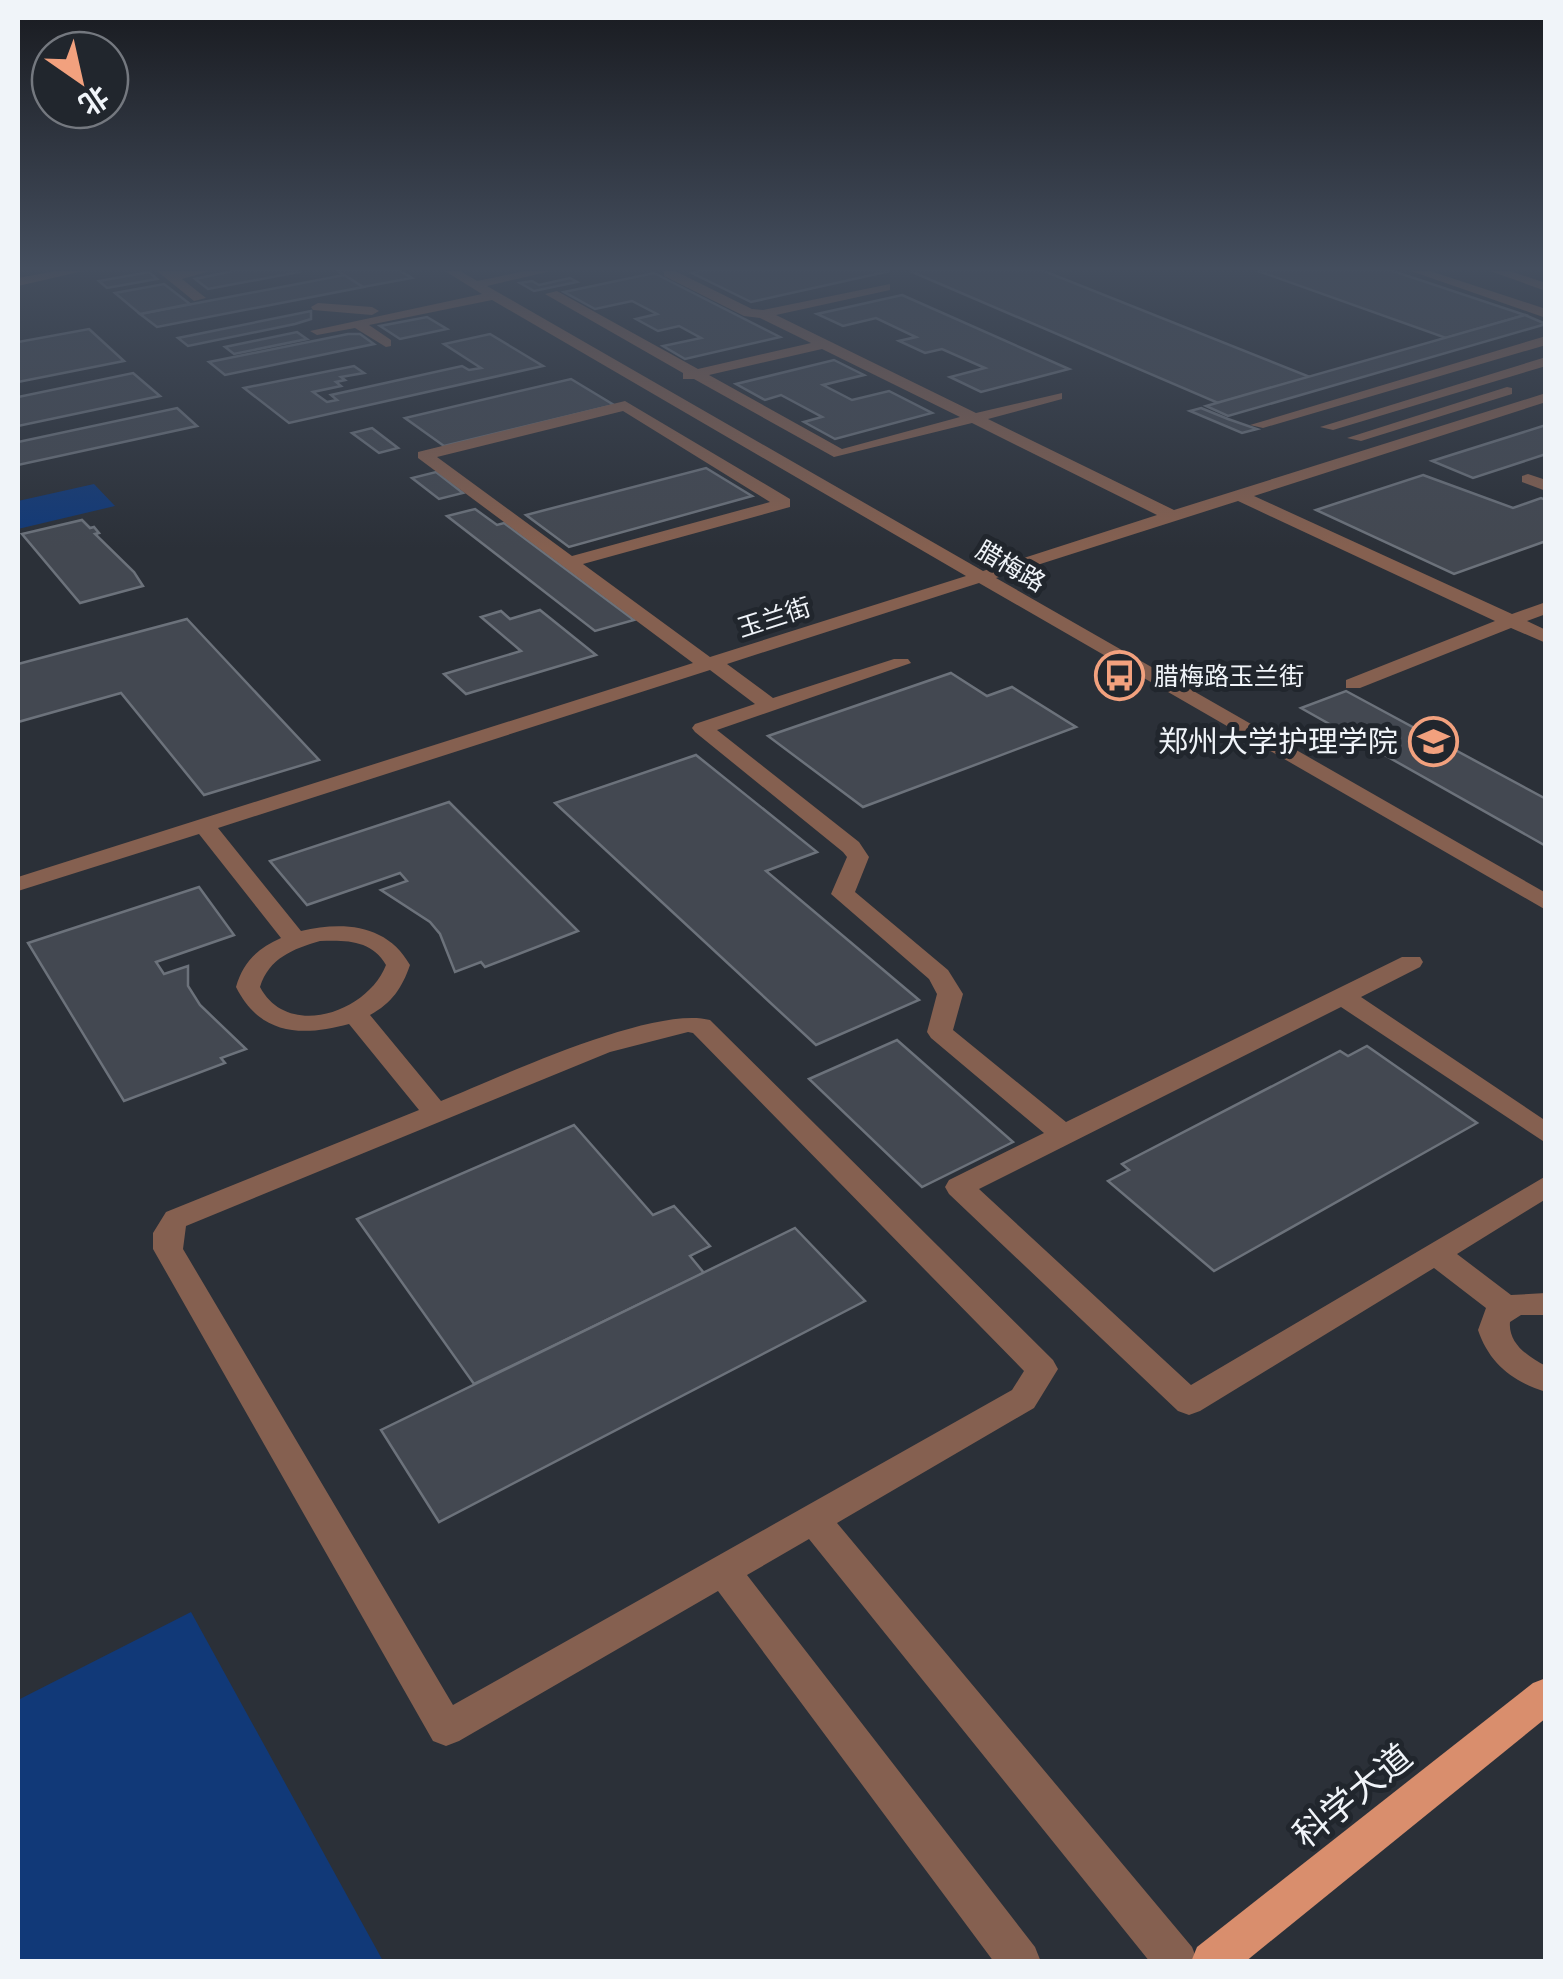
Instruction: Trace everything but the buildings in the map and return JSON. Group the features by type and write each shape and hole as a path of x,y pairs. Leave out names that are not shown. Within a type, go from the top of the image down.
{"main road":[{"name":"科学大道","path":"1212,1962 1546,1695"}],"street":[{"name":"腊梅路","path":"610,363 1546,904"},
{"path":"677,363 840,454 1057,396"},
{"path":"648,385 741,363"},
{"path":"863,363 1172,516"},
{"path":"1258,425 1473,363"},
{"path":"1328,427 1538,363"},
{"path":"1354,438 1546,379"},
{"name":"玉兰街","path":"18,884 1546,397"},
{"path":"570,562 784,502 625,406 424,455 570,562 710,664 770,706"},
{"path":"1296,414 1382,449"},
{"path":"1546,472 1528,478 1546,486"},
{"path":"1239,495 1546,637"},
{"path":"1354,684 1546,607"},
{"path":"901,662 702,728 851,847 858,858 843,894 939,976 950,994 940,1032 1064,1134"},
{"path":"204,825 296,940"},
{"path":"320,934 372,938 394,954 398,965 391,990 355,1014 304,1023 270,1016 250,998 250,975 257,964 296,940 320,934"},
{"path":"1412,962 959,1187 1189,1402 1546,1186"},
{"path":"1342,996 1546,1134"},
{"path":"355,1014 436,1113"},
{"path":"673,1026 700,1026 1042,1369 1023,1399 813,1519 446,1729 168,1249 168,1233 176,1220 601,1046 673,1026"},
{"path":"1435,1253 1507,1308"},
{"path":"1546,1304 1516,1304 1507,1308 1495,1318 1492,1331 1496,1346 1509,1361 1546,1380"},
{"path":"813,1519 1177,1962"},
{"path":"723,1570 1020,1962"}],"shaded area":[{"path":"94,484 115,506 18,529 18,501"},
{"path":"191,1612 383,1961 18,1961 18,1700"}],"place":[{"name":"腊梅路玉兰街","path":"1119,676"},
{"name":"郑州大学护理学院","path":"1433,741"}]}
